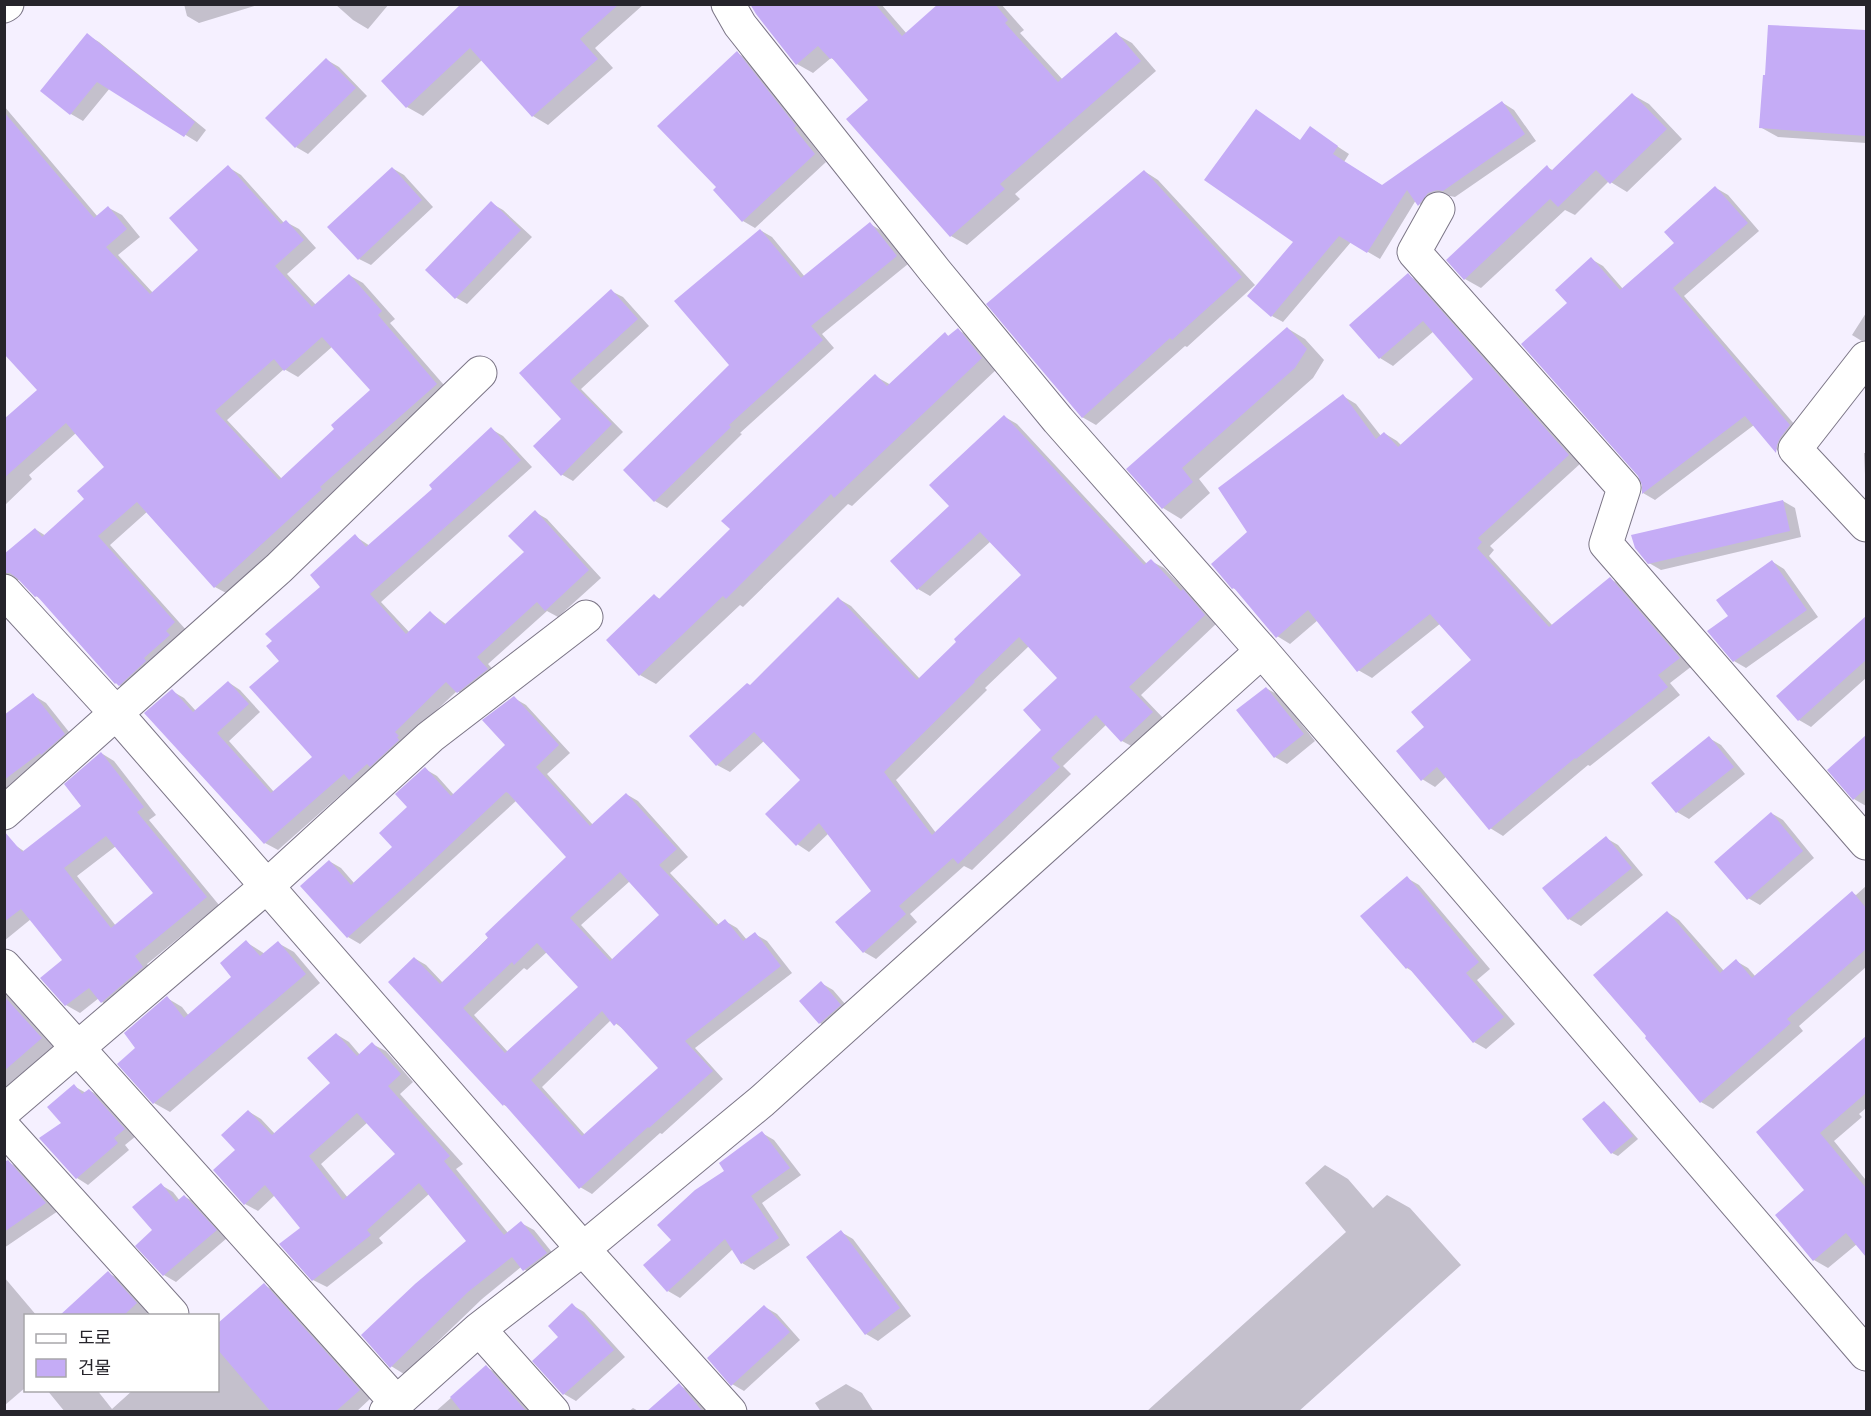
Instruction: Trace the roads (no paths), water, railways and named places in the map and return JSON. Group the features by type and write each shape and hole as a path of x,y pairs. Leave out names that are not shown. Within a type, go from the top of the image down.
{"street":[{"path":"728,4 740,25 935,271 1058,420 1262,651 1866,1353"},
{"path":"1438,210 1414,252 1624,488 1606,544 1866,843"},
{"path":"1866,358 1796,449 1866,525"},
{"path":"4,813 279,568 480,373"},
{"path":"4,591 116,713 582,1249 730,1412"},
{"path":"4,1111 267,886 430,736 586,617"},
{"path":"4,966 391,1407 479,1329 582,1249 762,1101 1262,651"},
{"path":"4,1128 172,1314"},
{"path":"479,1329 553,1412"}]}
